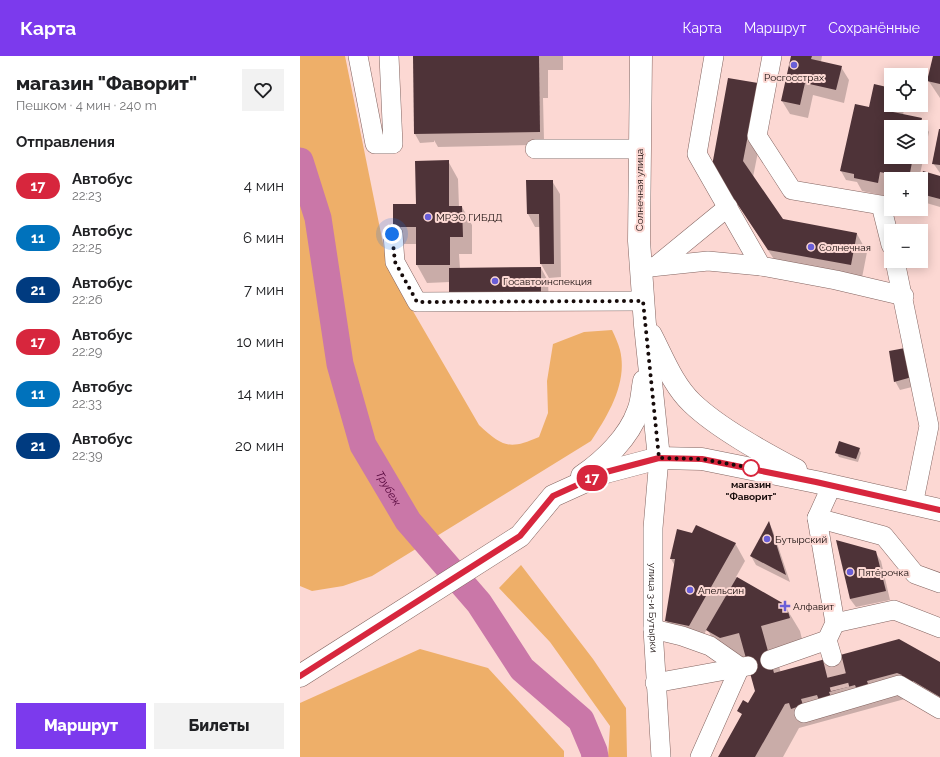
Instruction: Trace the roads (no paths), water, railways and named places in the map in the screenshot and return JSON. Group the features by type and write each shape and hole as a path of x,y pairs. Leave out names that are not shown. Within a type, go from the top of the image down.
{"main road":[{"name":"Солнечная улица","path":"641,56 638,149 639,241 648,267 643,301 659,458"},
{"name":"Солнечная улица","path":"645,325 675,382 692,403 762,452 824,483"},
{"path":"300,676 520,536 553,496 597,466 627,431 638,411 648,357"},
{"path":"553,496 606,472 659,458 702,459 824,483 913,505 940,510"}],"street":[{"path":"358,56 375,144 393,144 389,56"},
{"path":"714,56 697,154 761,266"},
{"path":"772,56 758,136 792,190 881,205 886,224"},
{"path":"535,149 638,149"},
{"path":"648,267 728,207"},
{"path":"392,234 395,262 417,302 643,301"},
{"path":"648,267 708,260 761,266 829,279 904,296"},
{"path":"897,268 904,296 932,446 913,505"},
{"name":"улица 3-и Бутырки","path":"659,458 653,528 653,629 655,683 661,757"},
{"path":"824,483 817,518 832,640"},
{"path":"817,518 884,536 915,574 940,583"},
{"path":"770,660 832,640 894,610 940,628"},
{"path":"653,629 682,636 710,646 744,666"},
{"path":"655,683 744,666"},
{"path":"700,757 744,666"},
{"path":"804,713 842,695 899,685 940,710"}],"waterway":[{"name":"Трубеж","path":"300,161 318,218 340,364 363,445 408,521 479,603 522,669 581,720 595,757"}],"tunnel":[{"path":"832,657 840,689"}],"place":[{"name":"Росгосстрах","path":"794,65"},
{"name":"МРЭО ГИБДД","path":"428,217"},
{"name":"Солнечная","path":"811,247"},
{"name":"Госавтоинспекция","path":"495,281"},
{"name":"магазин \"Фаворит\"","path":"751,468"},
{"name":"Бутырский","path":"767,539"},
{"name":"Пятёрочка","path":"850,572"},
{"name":"Апельсин","path":"690,590"},
{"name":"Алфавит","path":"785,606"}]}
